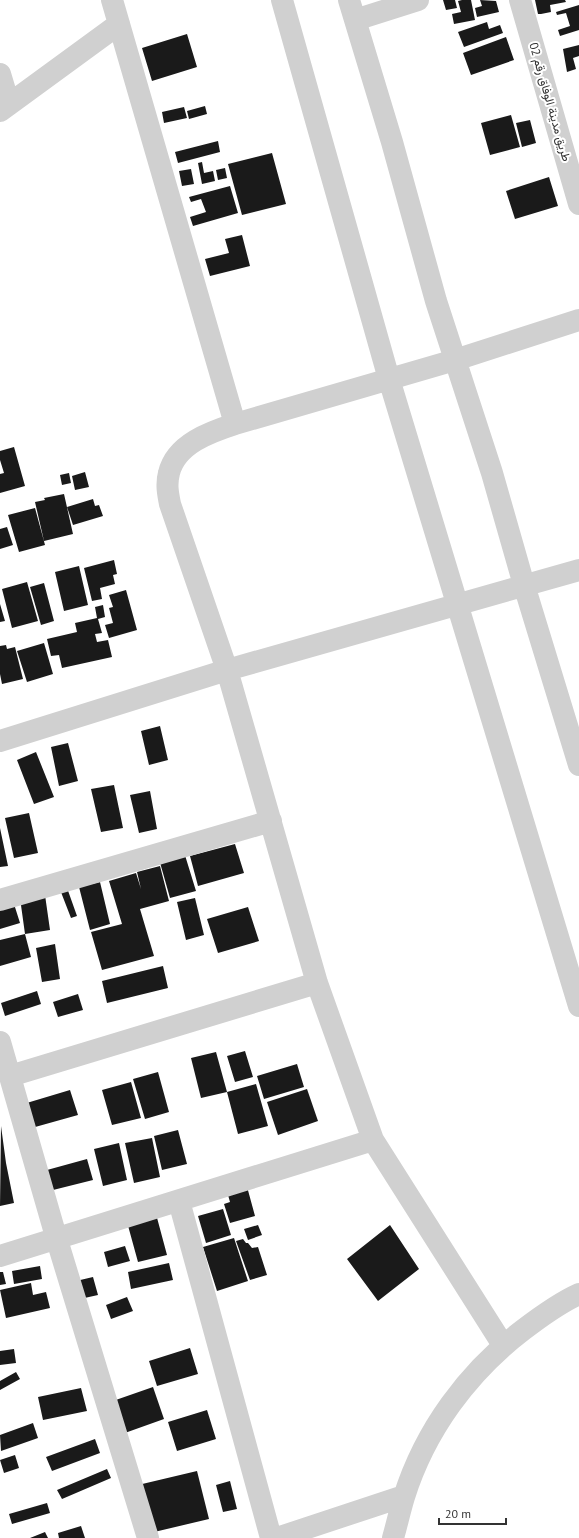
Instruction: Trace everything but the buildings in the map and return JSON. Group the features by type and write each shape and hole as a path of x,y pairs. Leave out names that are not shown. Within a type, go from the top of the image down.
{"street":[{"path":"112,0 235,424"},
{"path":"282,0 389,379 456,606 579,1006"},
{"path":"418,0 352,10 392,142 436,300 492,473 524,585 579,765"},
{"name":"طريق مدينة الوفاق رقم 02","path":"520,0 579,204"},
{"path":"0,74 5,107 119,24"},
{"path":"504,1345 373,1140 317,983 227,670 170,504 167,486 169,473 173,462 184,448 203,436 235,424 455,360 579,320"},
{"path":"0,741 227,670 579,570"},
{"path":"0,900 271,821"},
{"path":"10,1076 317,983"},
{"path":"0,1042 57,1240 148,1538"},
{"path":"0,1256 57,1240 373,1140"},
{"path":"179,1201 271,1538"},
{"path":"394,1538 404,1496 421,1454 444,1414 471,1377 504,1345 538,1318 579,1294"},
{"path":"277,1538 404,1496"}]}
